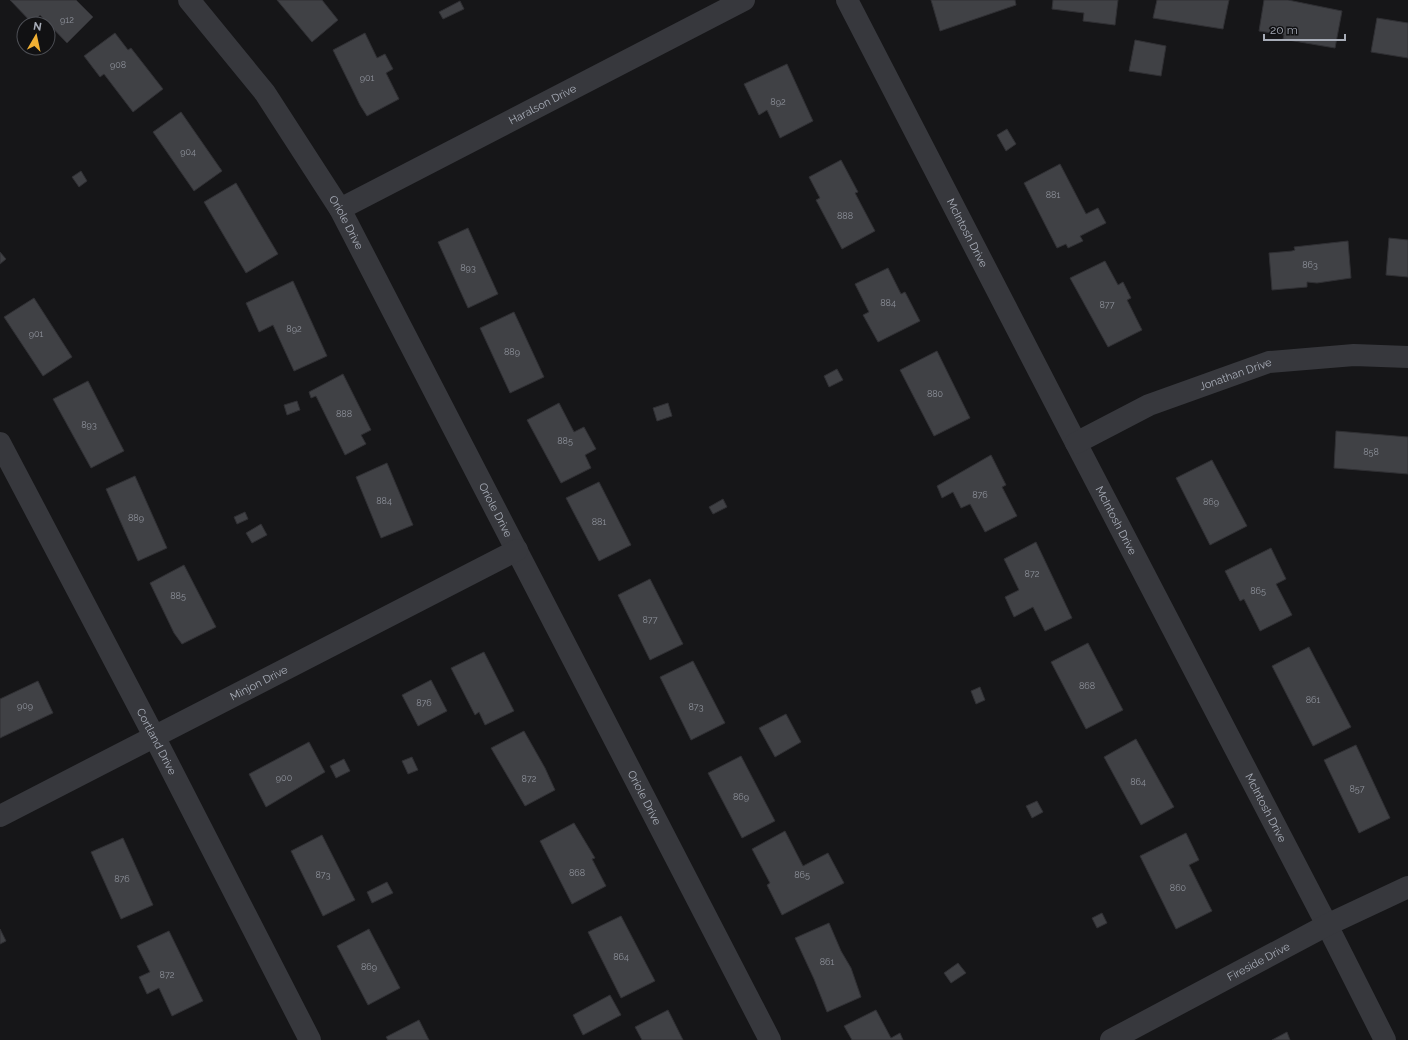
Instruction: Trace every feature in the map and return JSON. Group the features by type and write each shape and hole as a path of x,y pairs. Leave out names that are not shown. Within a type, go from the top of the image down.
{"street":[{"name":"Oriole Drive","path":"189,0 265,93 340,209 770,1040"},
{"name":"Haralson Drive","path":"340,209 744,0"},
{"name":"McIntosh Drive","path":"847,0 1327,925 1385,1040"},
{"name":"Jonathan Drive","path":"1076,443 1149,405 1269,362 1354,355 1408,357"},
{"name":"Cortland Drive","path":"0,443 154,736 310,1040"},
{"name":"Minjon Drive","path":"0,816 517,550"},
{"name":"Fireside Drive","path":"1111,1040 1327,925 1408,887"}],"building":[{"path":"10,0 76,0 93,17 67,43 56,32 56,16 25,16"},
{"path":"277,0 322,0 338,20 312,42"},
{"path":"931,0 1015,0 1016,5 940,31"},
{"path":"1053,0 1118,0 1115,25 1083,21 1084,13 1052,9"},
{"path":"1157,0 1229,0 1223,29 1153,18"},
{"path":"1264,0 1288,0 1342,11 1335,48 1283,39 1284,35 1259,31"},
{"path":"460,1 464,9 443,19 439,12"},
{"path":"1377,18 1408,23 1408,58 1371,52"},
{"path":"115,33 128,50 131,48 163,89 133,112 104,74 100,77 84,56"},
{"path":"365,33 377,58 385,54 393,69 386,73 399,99 367,116 333,50"},
{"path":"1135,40 1166,46 1161,76 1129,71"},
{"path":"787,64 813,121 780,138 767,110 759,115 744,84"},
{"path":"181,112 222,171 194,191 153,132"},
{"path":"1007,129 1016,144 1006,151 997,135"},
{"path":"841,160 858,192 855,193 875,231 842,249 816,200 820,198 809,177"},
{"path":"1060,164 1086,214 1098,208 1106,223 1080,236 1083,241 1068,248 1066,244 1057,248 1024,183"},
{"path":"81,171 87,181 79,187 72,177"},
{"path":"236,183 278,254 246,273 204,202"},
{"path":"468,228 498,294 468,308 438,242"},
{"path":"1389,238 1408,240 1408,277 1386,275"},
{"path":"1348,241 1351,278 1317,283 1307,282 1307,287 1272,290 1269,253 1292,251 1295,250 1294,247"},
{"path":"0,252 6,259 0,264"},
{"path":"1105,261 1118,285 1123,282 1131,298 1127,300 1142,330 1108,347 1070,278"},
{"path":"888,268 901,294 905,292 920,321 878,342 863,315 869,312 855,284"},
{"path":"293,281 327,356 294,371 273,325 259,332 246,303"},
{"path":"34,298 72,357 43,376 4,317"},
{"path":"514,312 544,377 510,393 480,328"},
{"path":"937,351 970,418 934,436 900,370"},
{"path":"837,369 843,380 829,387 824,376"},
{"path":"343,374 371,430 361,435 366,444 345,455 316,396 311,398 309,392"},
{"path":"88,381 124,451 91,468 53,399"},
{"path":"297,401 300,410 287,415 284,405"},
{"path":"559,403 574,432 584,427 596,449 585,455 591,468 561,483 527,420"},
{"path":"668,403 672,416 657,421 653,408"},
{"path":"1336,431 1408,437 1408,474 1334,468"},
{"path":"991,455 1006,485 1002,487 1017,516 985,532 970,504 961,508 953,492 942,498 937,486"},
{"path":"1212,460 1247,526 1210,545 1176,478"},
{"path":"387,463 413,525 381,538 356,477"},
{"path":"135,476 167,548 138,561 106,489"},
{"path":"599,482 631,545 599,561 566,498"},
{"path":"723,499 727,507 713,514 709,507"},
{"path":"245,512 248,519 237,524 234,517"},
{"path":"261,524 267,535 252,543 246,533"},
{"path":"1036,542 1072,618 1045,631 1033,607 1014,617 1005,597 1019,590 1004,559"},
{"path":"1271,548 1286,579 1276,584 1292,615 1260,631 1244,599 1240,601 1225,571"},
{"path":"184,565 216,627 182,644 174,633 150,583"},
{"path":"650,579 683,644 650,660 618,595"},
{"path":"1088,643 1123,710 1086,729 1051,662"},
{"path":"1309,647 1351,727 1313,746 1272,666"},
{"path":"484,652 514,711 485,725 479,712 475,715 451,668"},
{"path":"693,661 725,723 691,740 660,677"},
{"path":"431,680 447,711 418,726 402,695"},
{"path":"38,681 53,713 0,738 0,699"},
{"path":"980,687 985,700 976,704 971,691"},
{"path":"786,714 801,742 775,757 759,728"},
{"path":"524,731 545,768 555,790 525,806 491,748"},
{"path":"1136,739 1174,807 1141,825 1104,757"},
{"path":"309,742 325,772 266,807 249,774"},
{"path":"1356,745 1390,818 1359,833 1324,760"},
{"path":"741,756 775,821 742,838 708,773"},
{"path":"412,757 418,770 408,774 402,761"},
{"path":"344,759 350,771 336,778 330,766"},
{"path":"1037,801 1043,812 1032,818 1026,806"},
{"path":"574,823 595,858 592,859 606,886 572,904 540,841"},
{"path":"785,831 803,866 828,853 844,883 782,915 767,885 770,883 752,849"},
{"path":"1186,833 1199,860 1189,865 1212,911 1176,929 1140,856"},
{"path":"322,835 355,900 323,916 291,851"},
{"path":"123,838 153,905 121,919 91,852"},
{"path":"387,882 393,893 372,903 367,892"},
{"path":"1102,913 1107,923 1097,928 1092,918"},
{"path":"621,916 655,981 621,998 588,932"},
{"path":"829,923 841,951 851,968 861,997 827,1012 795,938"},
{"path":"0,929 6,941 0,944"},
{"path":"369,929 400,988 368,1005 337,946"},
{"path":"169,931 203,1001 172,1016 159,988 147,994 139,977 150,972 137,946"},
{"path":"958,963 966,973 951,983 944,973"},
{"path":"610,995 621,1015 583,1035 573,1015"},
{"path":"668,1010 683,1040 642,1040 635,1027"},
{"path":"876,1010 891,1038 900,1033 903,1040 852,1040 844,1026"},
{"path":"419,1020 429,1040 388,1040 386,1037"},
{"path":"1287,1032 1290,1040 1272,1040"}]}
